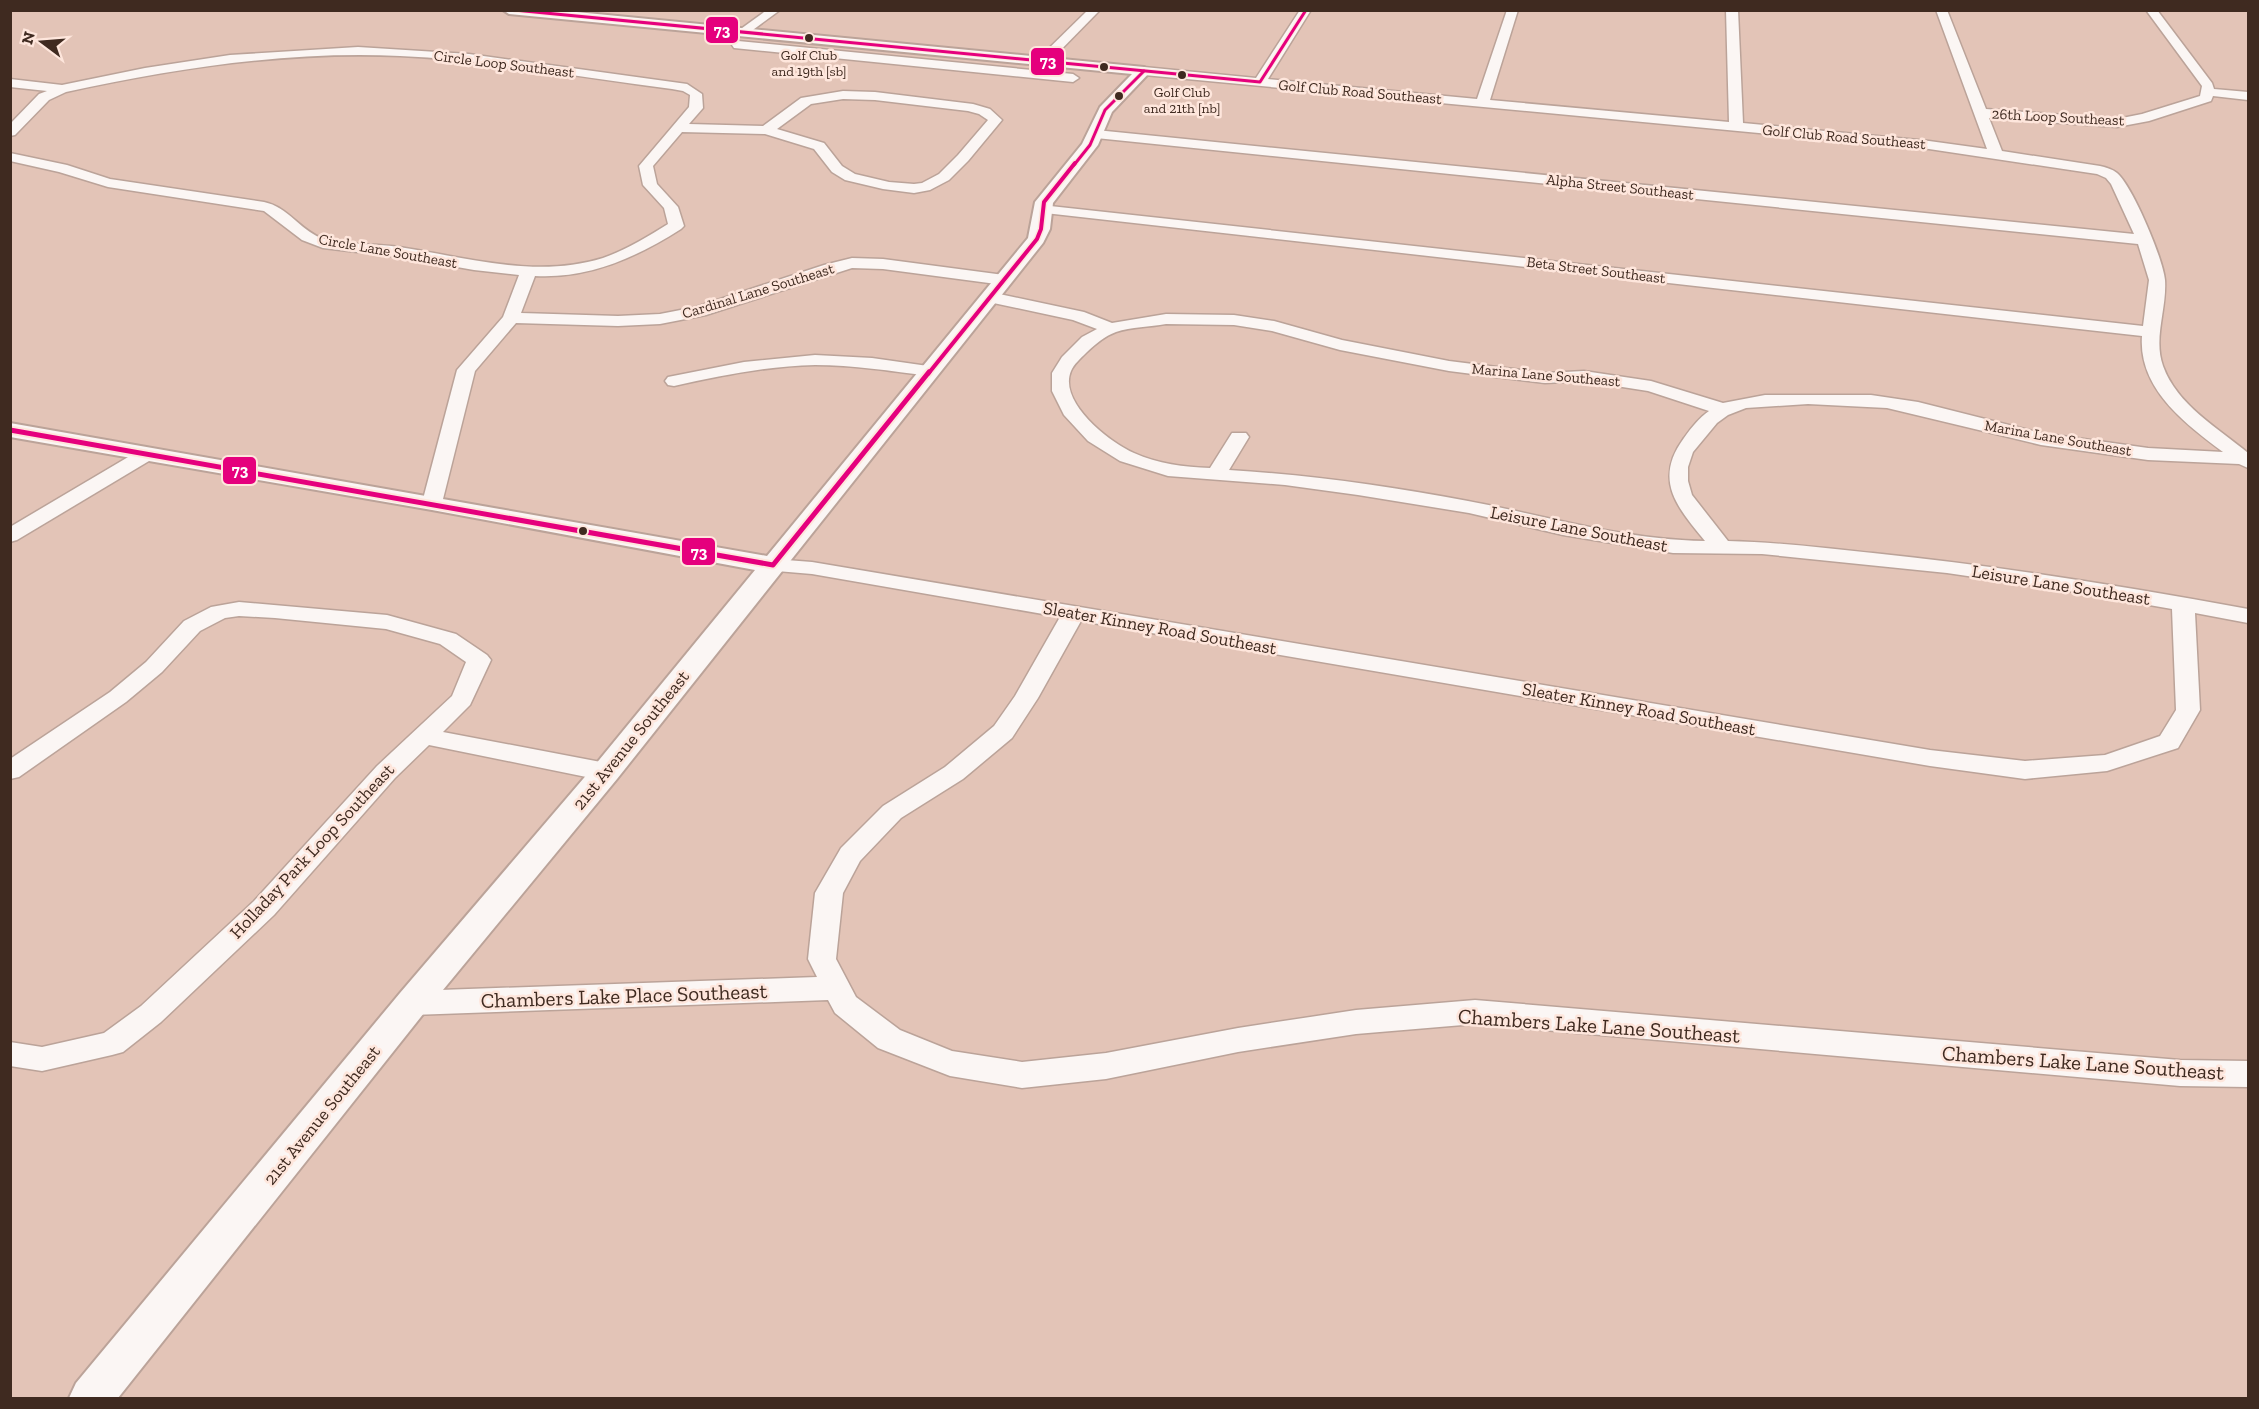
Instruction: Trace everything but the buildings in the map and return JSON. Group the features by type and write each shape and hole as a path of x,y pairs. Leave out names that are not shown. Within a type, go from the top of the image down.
{"street":[{"name":"Golf Club Road Southeast","path":"509,10 740,39 1144,71 1929,145 1996,154 2100,170 2111,175 2121,188 2144,240"},
{"path":"740,39 776,10"},
{"path":"1042,62 1095,10"},
{"path":"1260,82 1306,10"},
{"path":"1482,103 1513,10"},
{"path":"1732,10 1736,127"},
{"path":"1941,10 1996,154"},
{"path":"2151,10 2208,86 2208,92 2248,96"},
{"path":"740,39 937,64 1073,78"},
{"name":"Circle Loop Southeast","path":"10,132 44,97 62,89 191,64 310,52 402,52 526,65 687,88 696,94 696,108 646,166 650,185 671,207 676,226 658,239 624,257 590,268 528,273"},
{"path":"895,99 937,64"},
{"name":"21st Avenue Southeast","path":"91,1398 412,1003 606,772 1004,280 1043,228 1041,209 1044,202 1090,145 1105,110 1144,71"},
{"path":"10,83 62,89"},
{"name":"26th Loop Southeast","path":"1980,113 2117,123 2144,118 2206,98 2208,92"},
{"path":"681,128 766,130 819,146 832,167 852,180 893,187 926,187 957,166 995,120 986,111 866,96 810,99 800,103 778,124 766,130"},
{"name":"Alpha Street Southeast","path":"1096,134 2144,240"},
{"name":"Circle Lane Southeast","path":"10,157 62,168 108,183 273,209 302,234 323,243 377,249 528,273"},
{"name":"Beta Street Southeast","path":"1041,209 1306,236 1861,301 2150,332"},
{"path":"2144,240 2154,263 2157,281 2150,332 2150,357 2159,378 2178,404 2247,460"},
{"name":"Cardinal Lane Southeast","path":"511,318 618,321 660,319 700,311 830,268 852,263 883,264 1004,280"},
{"path":"432,503 466,370 511,318 528,273"},
{"name":"Marina Lane Southeast","path":"990,297 1078,316 1111,328 1166,319 1234,320 1274,326 1340,345 1449,366 1545,378 1584,376 1651,386 1723,409 1743,402 1773,400 1872,400 1917,408 2039,438 2162,455 2247,460"},
{"name":"Leisure Lane Southeast","path":"1111,328 1088,341 1068,361 1061,373 1061,391 1071,411 1095,437 1127,457 1174,472 1285,479 1358,489 1469,507 1563,529 1673,547 1762,548 1947,567 2069,584 2248,616"},
{"path":"674,381 732,369 813,360 929,371"},
{"path":"1722,548 1693,512 1677,486 1677,466 1685,447 1712,417 1723,409"},
{"name":"Sleater Kinney Road Southeast","path":"10,430 432,503 729,559 812,568 1930,758 2025,770 2107,763 2169,742 2188,710 2183,604"},
{"path":"1216,475 1239,437"},
{"path":"10,536 147,454"},
{"name":"Holladay Park Loop Southeast","path":"10,771 118,697 154,668 192,626 219,612 239,609 320,614 387,622 448,639 479,660 462,700 386,772 264,908 151,1014 112,1043 42,1059 10,1054"},
{"name":"Chambers Lake Lane Southeast","path":"1074,613 1026,698 1003,732 954,773 892,812 850,855 829,893 822,959 845,1005 889,1039 950,1063 1022,1075 1106,1066 1238,1040 1356,1022 1475,1012 2180,1073 2248,1074"},
{"path":"424,736 606,772"},
{"name":"Chambers Lake Place Southeast","path":"412,1003 837,988"}],"transit line":[{"name":"73","path":"514,10 1260,82 1306,10"},
{"name":"73","path":"10,430 773,565 1037,239 1041,229 1044,202 1090,145 1105,110 1144,71"}],"place":[{"name":"Golf Club and 19th [sb]","path":"809,38"},
{"name":"Golf Club and 21th [nb]","path":"1182,75"}]}
